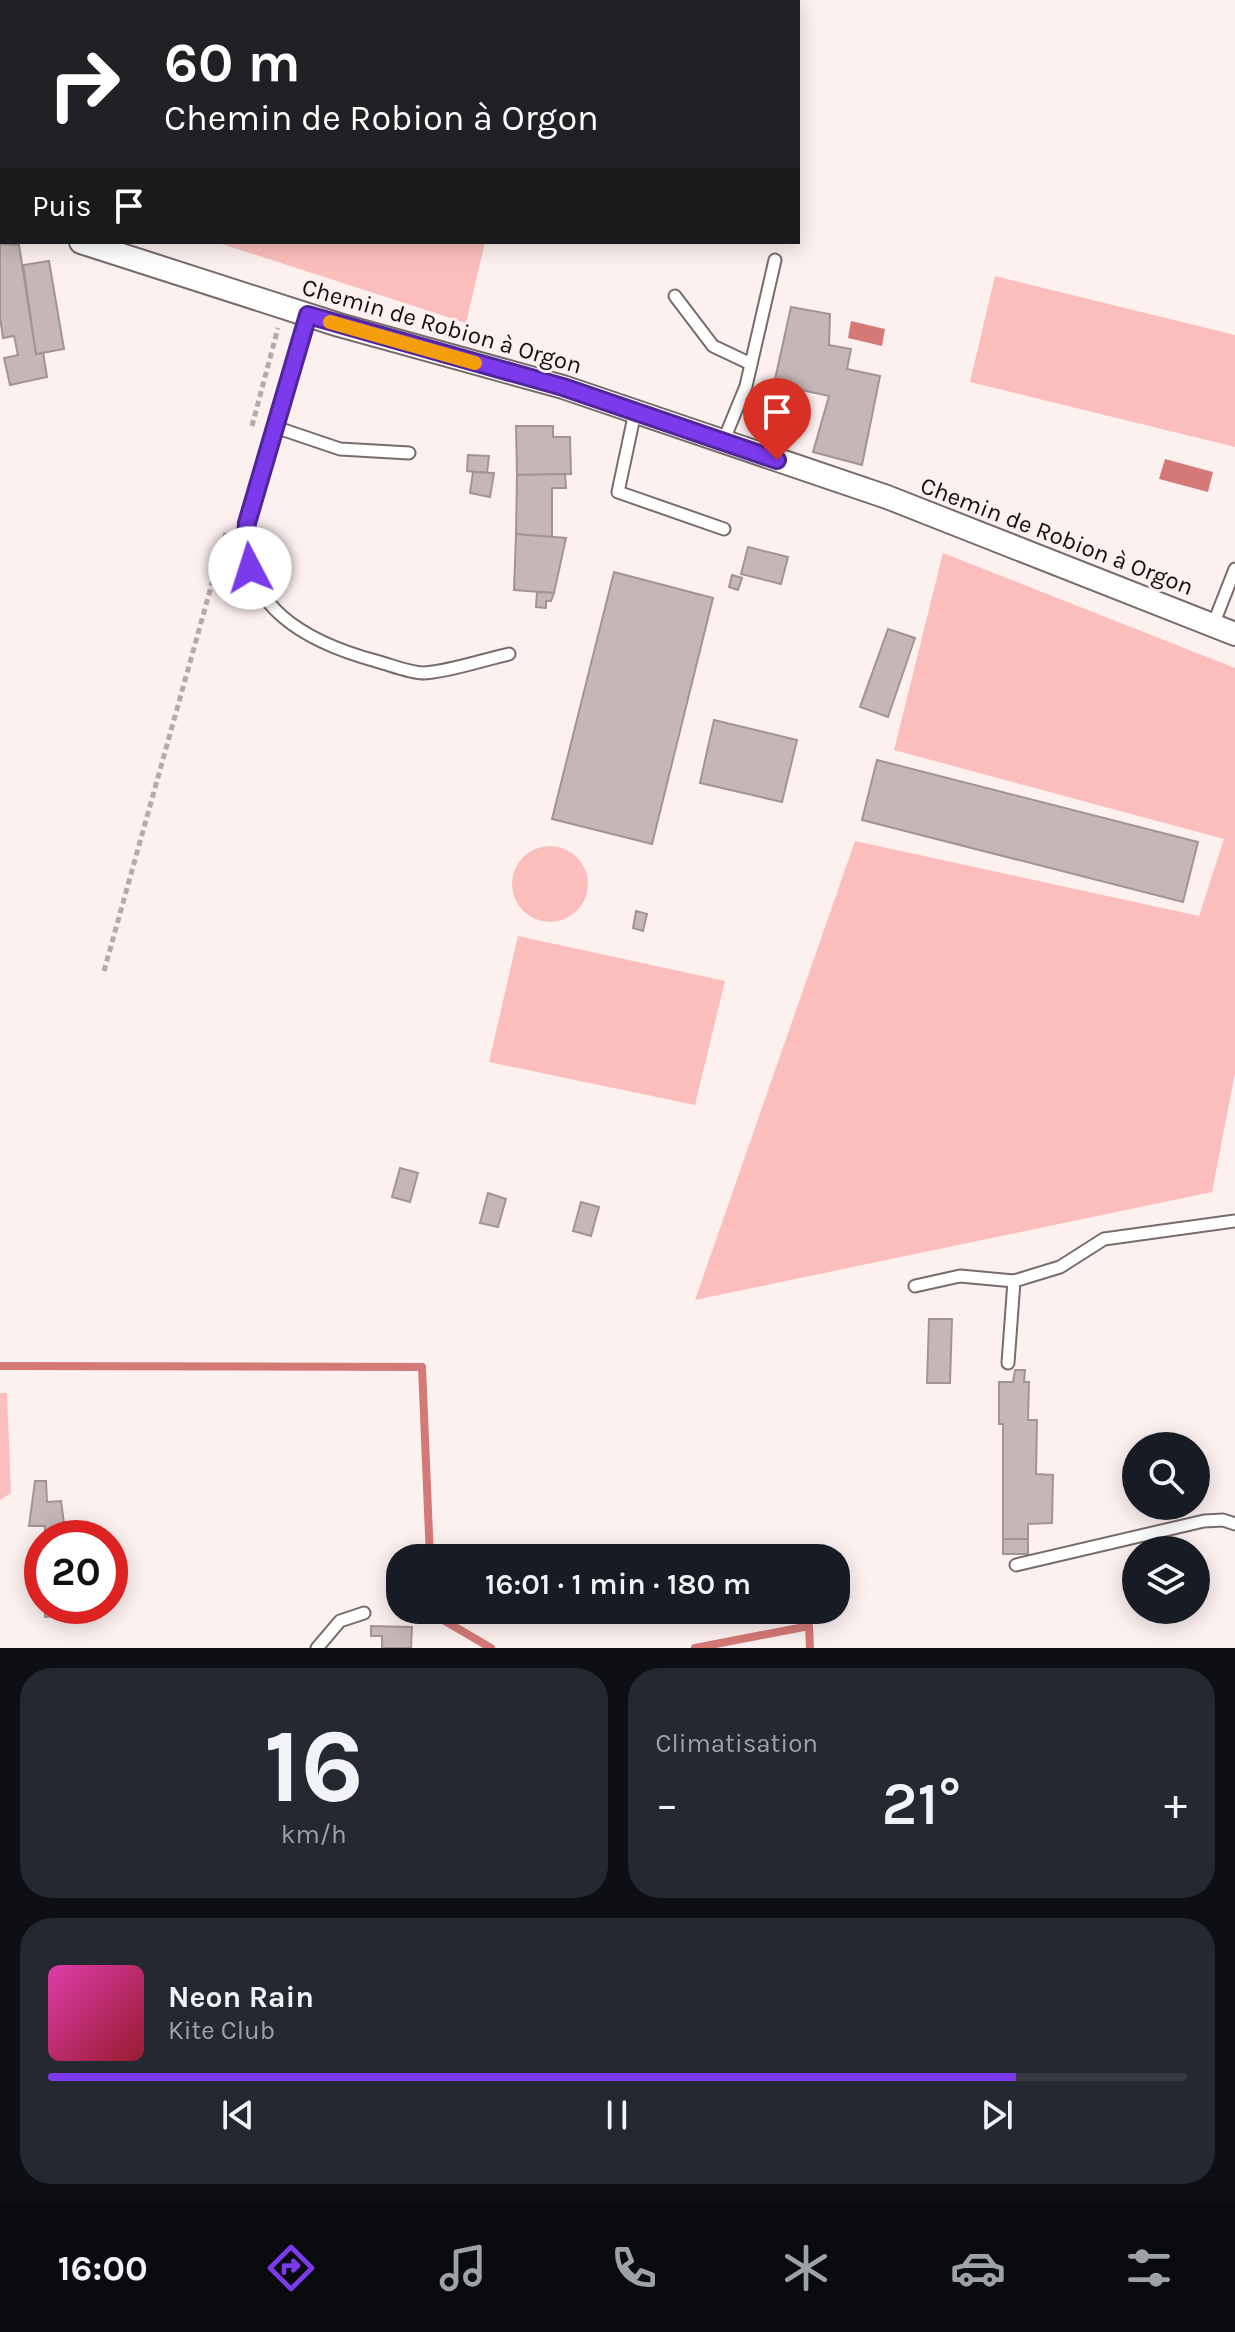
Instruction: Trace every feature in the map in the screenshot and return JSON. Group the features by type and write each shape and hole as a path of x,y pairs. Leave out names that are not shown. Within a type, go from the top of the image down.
{"street":[{"name":"Chemin de Robion à Orgon","path":"87,244 308,315 563,387 887,497 1235,634"}],"lane":[{"path":"723,442 751,364 775,260"},
{"path":"675,296 713,346 751,364"},
{"path":"308,315 247,523 245,548 255,588 297,630 340,651 423,673 509,654"},
{"path":"635,412 618,492 724,529"},
{"path":"275,427 340,449 409,453"},
{"path":"1213,625 1235,569"},
{"path":"915,1286 960,1276 1014,1281 1060,1267 1104,1239 1235,1221"},
{"path":"1008,1363 1014,1281"},
{"path":"1016,1565 1204,1521 1223,1520 1235,1524"},
{"path":"317,1648 340,1621 364,1613"}],"path":[{"path":"251,432 285,308"},
{"path":"104,971 229,521"}],"shaded area":[{"path":"222,244 485,244 466,323"},
{"path":"995,276 1235,335 1235,447 970,382"},
{"path":"851,321 885,329 882,346 848,338"},
{"path":"1165,459 1213,472 1208,492 1159,479"},
{"path":"943,553 1235,668 1235,1073 1212,1192 695,1300 855,841 1199,916 1224,839 894,750"},
{"path":"558,846 571,852 582,863 588,884 586,899 571,916 558,922 542,922 529,916 514,899 512,876 518,863 535,848"},
{"path":"518,936 725,981 695,1105 489,1062"},
{"path":"0,1393 7,1393 11,1493 0,1500"}],"building":[{"path":"0,244 19,245 36,354 43,352 47,377 10,385 4,358 18,355 14,336 3,338"},
{"path":"49,261 64,349 36,354 23,265"},
{"path":"791,307 830,314 829,345 851,349 847,369 880,376 862,465 813,452 829,396 774,384"},
{"path":"516,426 553,426 553,437 570,437 571,474 517,475"},
{"path":"468,455 489,456 487,473 467,471"},
{"path":"473,472 494,473 490,497 470,493"},
{"path":"565,474 566,488 552,488 552,538 516,534 517,475"},
{"path":"516,534 566,538 554,593 514,590"},
{"path":"748,547 788,557 781,584 741,574"},
{"path":"614,572 713,598 652,844 552,819"},
{"path":"732,575 742,578 738,590 729,587"},
{"path":"537,592 554,593 551,601 546,601 546,608 536,607"},
{"path":"888,629 915,638 888,717 860,707"},
{"path":"714,720 797,740 782,802 700,783"},
{"path":"877,760 1198,842 1183,902 862,820"},
{"path":"636,911 647,914 643,931 633,928"},
{"path":"400,1168 418,1173 410,1202 392,1197"},
{"path":"488,1193 506,1199 498,1227 480,1223"},
{"path":"581,1202 599,1207 591,1236 573,1231"},
{"path":"929,1319 952,1319 950,1383 927,1383"},
{"path":"1015,1370 1025,1370 1024,1382 1029,1382 1028,1420 1037,1420 1036,1474 1053,1475 1052,1523 1028,1524 1028,1539 1003,1539 1003,1424 999,1424 999,1382 1013,1382"},
{"path":"35,1481 46,1481 47,1502 61,1501 64,1520 30,1520"},
{"path":"1003,1539 1028,1539 1028,1554 1003,1554"},
{"path":"371,1626 412,1627 411,1648 382,1648 382,1636 371,1636"}],"waterway":[{"path":"0,1366 422,1367 429,1544"},
{"path":"450,1624 491,1648"},
{"path":"695,1648 809,1626 810,1648"}],"slow traffic":[{"path":"330,322 475,363"}],"route":[{"path":"250,568 245,548 247,523 308,315 563,387 777,460"}]}
